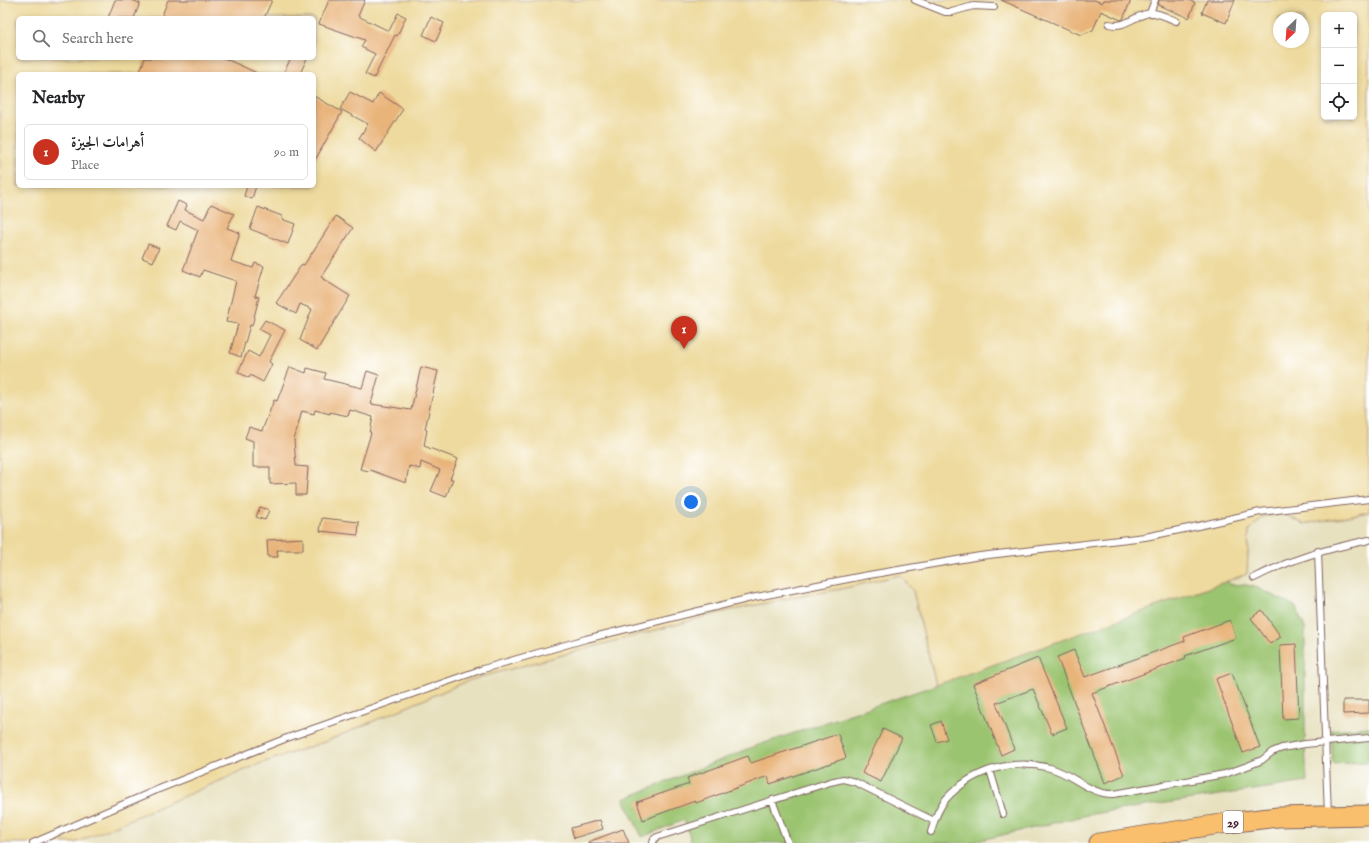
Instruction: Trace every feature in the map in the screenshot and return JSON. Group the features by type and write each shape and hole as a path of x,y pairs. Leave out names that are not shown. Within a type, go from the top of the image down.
{"highway":[{"name":"29","path":"1099,843 1242,821 1278,817 1369,815"}],"lane":[{"path":"915,0 945,12 952,12 973,6 994,7"},
{"path":"1150,13 1155,0"},
{"path":"1109,24 1120,25 1150,13 1161,15 1176,21"},
{"path":"33,843 288,738 483,669 586,639 751,598 863,576 980,556 1145,536 1260,512 1369,499"},
{"path":"1254,578 1285,563 1318,551 1369,540"},
{"path":"1318,551 1324,742 1328,816"},
{"path":"931,832 934,822 946,800 963,784 997,767 1015,764 1033,764 1051,768 1069,776 1097,793 1106,795 1226,774 1262,760 1272,752 1282,748 1305,744 1369,738"},
{"path":"990,770 1003,814"},
{"path":"653,843 654,839 657,837 842,779 855,782 934,822"},
{"path":"772,800 788,843"}],"green space":[{"path":"1228,581 1229,584 1255,587 1295,606 1305,628 1305,744 1307,782 1092,814 968,843 692,843 684,820 642,837 624,799 753,747 936,685"},
{"path":"1369,727 1369,762 1333,764 1331,730"}],"sand":[{"path":"0,0 1369,0 1369,512 1304,524 1284,514 1264,516 1249,531 1247,574 936,685 913,591 900,575 841,589 723,612 470,680 327,741 259,764 75,843 0,843"}],"building":[{"path":"115,0 131,0 140,3 135,16 109,16"},
{"path":"168,0 272,0 265,16 162,16"},
{"path":"329,0 365,0 358,16 389,31 398,13 406,17 397,36 395,35 374,78 365,74 375,54 361,47 365,40 319,24"},
{"path":"1001,0 1094,0 1102,3 1104,0 1131,0 1123,19 1121,20 1101,11 1093,30 1081,35"},
{"path":"1159,0 1189,0 1195,3 1189,18 1158,5"},
{"path":"1207,0 1235,0 1226,23 1202,13"},
{"path":"431,17 444,23 436,41 423,35"},
{"path":"144,60 228,60 255,72 140,72"},
{"path":"290,60 306,60 301,72 284,72"},
{"path":"350,92 373,104 379,93 403,109 376,152 359,138 368,124 340,109"},
{"path":"316,97 342,112 316,158"},
{"path":"246,188 255,188 252,199 244,196"},
{"path":"178,201 187,205 185,210 204,219 211,204 234,214 227,228 240,233 231,261 253,268 255,263 264,266 255,296 259,297 252,326 250,325 241,357 230,353 238,324 226,322 236,281 203,270 200,277 183,270 198,230 180,221 176,230 167,226"},
{"path":"258,207 282,216 282,219 295,224 288,244 250,229"},
{"path":"336,216 353,228 321,277 350,296 317,350 300,340 312,309 300,304 296,314 276,303 302,264 304,265"},
{"path":"148,244 159,248 153,262 142,258"},
{"path":"265,320 285,330 269,362 272,364 263,382 250,375 249,378 238,372 248,351 259,357 270,335 259,329"},
{"path":"290,367 306,373 307,368 326,373 324,379 362,388 367,371 379,375 371,404 411,410 421,367 438,371 425,429 427,430 424,446 458,459 450,479 453,479 446,497 431,491 440,470 421,462 420,469 409,466 406,483 370,470 360,469 371,433 373,417 350,410 348,416 330,412 330,414 315,410 314,414 302,411 294,440 296,466 308,467 306,495 296,495 296,483 270,484 270,467 253,467 253,441 245,438 249,427 262,431 274,400 277,401"},
{"path":"260,507 269,510 265,520 256,517"},
{"path":"322,518 359,522 358,535 320,531"},
{"path":"303,538 303,550 277,550 278,557 268,557 267,540"},
{"path":"1262,610 1281,637 1270,644 1251,618"},
{"path":"1230,620 1236,638 1185,656 1186,658 1092,693 1124,775 1105,783 1057,657 1074,650 1085,677 1185,641 1184,637"},
{"path":"1296,644 1299,718 1283,719 1280,645"},
{"path":"1038,658 1067,728 1052,734 1033,689 996,703 1014,749 1001,755 973,684"},
{"path":"1232,673 1260,747 1243,753 1216,679"},
{"path":"1343,700 1369,700 1369,713 1343,714"},
{"path":"941,721 947,739 937,742 931,725"},
{"path":"883,729 902,738 881,782 862,773"},
{"path":"838,734 846,758 770,784 768,776 696,803 695,801 643,820 637,802 689,784 687,778 748,756 751,763"},
{"path":"600,820 603,829 574,838 571,828"},
{"path":"623,829 629,843 588,843 588,842"}],"place":[{"name":"أهرامات الجيزة","path":"684,349"}]}
